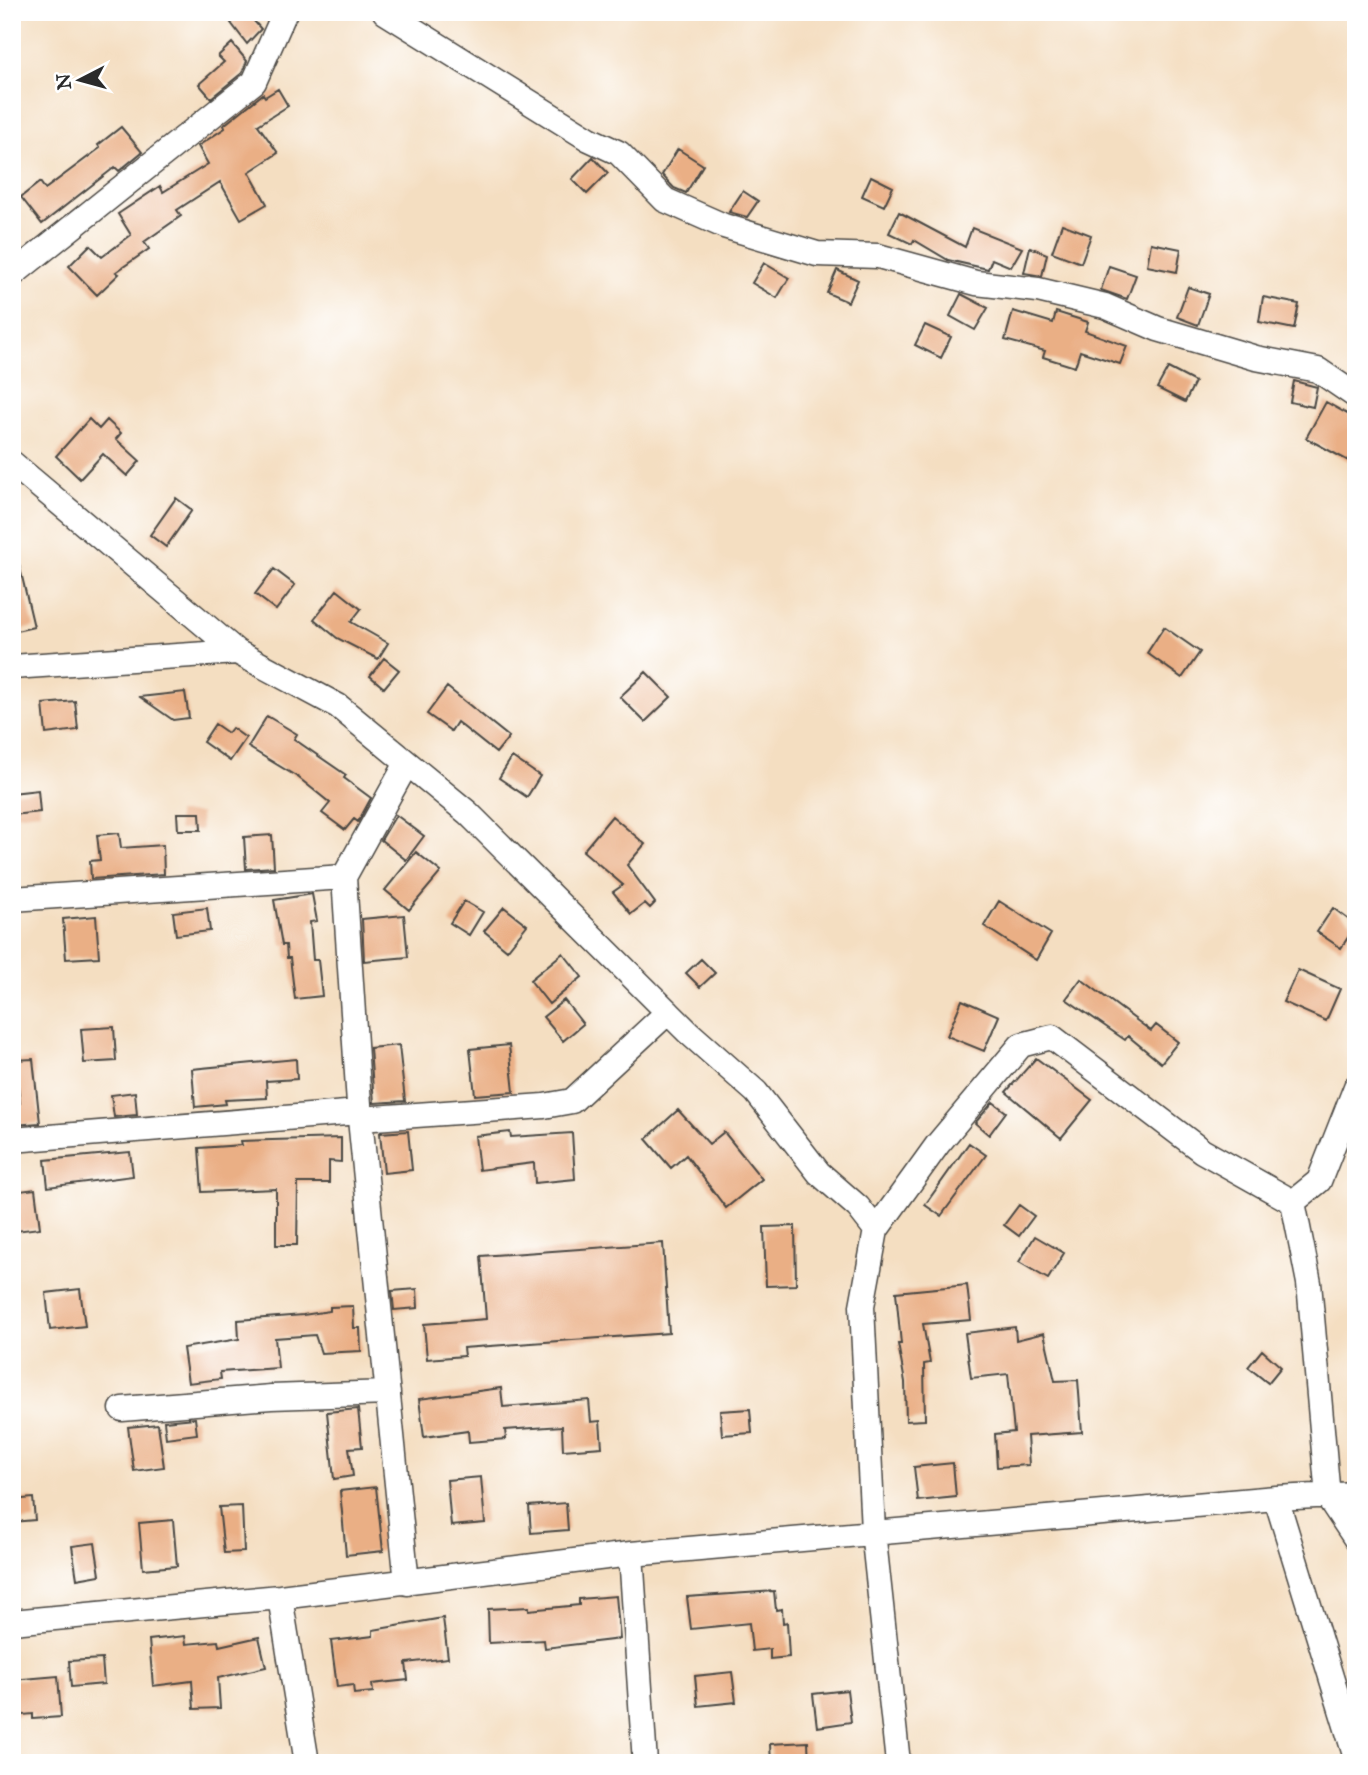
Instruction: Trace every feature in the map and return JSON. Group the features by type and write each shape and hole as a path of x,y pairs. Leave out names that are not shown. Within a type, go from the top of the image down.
{"street":[{"path":"12,275 254,82 285,12"},
{"path":"385,12 589,139 619,153 666,200 723,226 817,254 878,256 976,283 1038,290 1105,306 1158,329 1256,358 1318,370 1356,396"},
{"path":"12,463 237,652 338,706 468,813 668,1012 756,1092 819,1173 858,1207 876,1230"},
{"path":"12,667 237,652"},
{"path":"407,763 344,877 359,1115 407,1583"},
{"path":"12,900 344,877"},
{"path":"12,1140 359,1115 544,1107 572,1101 668,1012"},
{"path":"898,1763 873,1531 862,1306 876,1230 938,1144 1021,1045 1052,1037 1202,1151 1293,1202 1310,1283 1328,1497 1356,1539"},
{"path":"1293,1202 1319,1181 1356,1087"},
{"path":"122,1409 271,1397 388,1393"},
{"path":"12,1622 280,1597 631,1554 873,1531 1276,1498 1356,1494"},
{"path":"1276,1498 1356,1758"},
{"path":"631,1554 645,1763"},
{"path":"280,1597 307,1763"}],"building":[{"path":"246,12 261,29 247,44 231,23"},
{"path":"232,43 247,61 242,73 211,98 199,84 224,62 218,56"},
{"path":"278,89 288,106 258,125 278,153 249,172 267,204 241,219 220,182 177,210 181,216 144,242 149,249 116,272 119,274 97,295 69,266 90,245 102,257 131,235 118,214 160,186 163,192 208,164 198,146 225,128 224,125 263,94 265,97"},
{"path":"121,127 142,152 119,171 115,167 42,224 21,197 40,182 45,189 100,148 98,145"},
{"path":"678,149 703,165 686,193 674,188 662,175"},
{"path":"593,157 608,173 587,194 572,179"},
{"path":"871,176 893,187 884,206 862,196"},
{"path":"743,191 758,201 747,217 729,212"},
{"path":"899,212 965,247 972,228 1022,248 1011,267 992,259 988,269 948,260 914,240 912,244 889,233"},
{"path":"1062,224 1091,235 1081,263 1052,252"},
{"path":"1151,243 1181,249 1177,272 1147,266"},
{"path":"1030,247 1047,254 1042,276 1024,273"},
{"path":"764,263 789,278 777,298 752,283"},
{"path":"1109,266 1136,275 1127,299 1101,290"},
{"path":"837,270 858,280 848,302 827,293"},
{"path":"1188,287 1209,294 1198,325 1177,317"},
{"path":"961,294 988,308 975,330 950,316"},
{"path":"1263,297 1299,304 1294,329 1259,322"},
{"path":"1013,311 1053,323 1056,312 1088,322 1085,331 1127,346 1120,364 1080,351 1075,367 1043,357 1045,351 1005,340"},
{"path":"925,325 951,337 941,358 915,345"},
{"path":"1168,368 1195,382 1185,402 1157,388"},
{"path":"1294,381 1317,387 1313,407 1290,402"},
{"path":"1326,402 1356,419 1356,465 1306,438"},
{"path":"89,419 99,429 107,420 121,433 116,439 140,461 127,476 103,454 80,479 56,456"},
{"path":"176,498 192,510 166,547 150,535"},
{"path":"19,564 34,627 12,632 12,565"},
{"path":"274,569 295,585 276,610 255,594"},
{"path":"337,590 361,609 351,622 388,643 378,659 337,638 314,619"},
{"path":"1164,627 1200,652 1182,678 1147,653"},
{"path":"384,658 399,670 384,688 370,676"},
{"path":"646,672 671,697 645,722 620,697"},
{"path":"447,687 509,737 496,753 457,722 451,731 427,714"},
{"path":"185,692 189,718 173,720 140,697"},
{"path":"75,701 78,730 46,734 43,704"},
{"path":"267,716 297,734 294,739 346,775 344,778 371,798 358,822 354,819 345,830 322,813 330,803 299,778 248,747"},
{"path":"215,724 228,733 232,728 246,738 230,761 203,742"},
{"path":"512,757 540,776 527,797 499,778"},
{"path":"38,790 40,812 12,815 12,793"},
{"path":"177,813 200,813 201,830 178,830"},
{"path":"396,815 424,836 406,860 381,840"},
{"path":"612,816 645,844 627,865 655,903 650,908 645,903 631,914 613,892 623,885 583,851"},
{"path":"119,833 121,848 163,845 164,874 91,879 90,861 100,860 97,835"},
{"path":"272,835 274,867 246,869 244,837"},
{"path":"416,852 441,872 409,910 385,890"},
{"path":"312,894 317,921 310,922 313,960 318,960 322,996 295,999 290,958 287,958 286,945 282,945 274,900"},
{"path":"464,901 483,912 469,935 450,923"},
{"path":"999,901 1051,934 1036,960 984,926"},
{"path":"504,907 527,925 507,950 484,931"},
{"path":"207,908 210,931 176,935 173,912"},
{"path":"1333,908 1356,925 1341,948 1317,932"},
{"path":"404,915 408,957 364,961 362,919"},
{"path":"96,916 99,957 66,959 63,919"},
{"path":"563,953 582,977 549,1004 530,980"},
{"path":"701,959 715,973 700,987 686,973"},
{"path":"1298,970 1340,989 1326,1021 1283,1002"},
{"path":"1081,979 1151,1031 1156,1025 1178,1042 1161,1063 1128,1036 1125,1040 1066,999"},
{"path":"564,1000 583,1024 563,1041 543,1017"},
{"path":"962,1000 999,1016 984,1051 947,1036"},
{"path":"114,1027 116,1061 84,1063 81,1029"},
{"path":"399,1045 405,1101 374,1103 370,1048"},
{"path":"509,1045 514,1092 475,1095 470,1049"},
{"path":"1036,1058 1092,1100 1061,1138 1006,1092"},
{"path":"33,1059 40,1123 13,1125 12,1104 20,1103 15,1060"},
{"path":"296,1059 297,1079 266,1081 267,1098 225,1100 226,1104 195,1107 192,1069"},
{"path":"135,1092 137,1115 114,1117 111,1095"},
{"path":"993,1102 1006,1112 989,1135 975,1123"},
{"path":"678,1110 709,1144 724,1132 762,1179 726,1208 686,1155 671,1168 646,1139"},
{"path":"408,1131 412,1170 384,1173 380,1133"},
{"path":"510,1132 511,1137 572,1133 575,1179 535,1183 534,1163 479,1170 475,1136"},
{"path":"341,1138 341,1162 329,1161 329,1183 298,1183 297,1245 276,1245 276,1189 202,1192 199,1148 242,1145 241,1141"},
{"path":"969,1143 986,1155 941,1216 925,1205"},
{"path":"130,1152 133,1176 48,1187 45,1160"},
{"path":"35,1189 40,1228 16,1231 12,1192"},
{"path":"1019,1205 1034,1216 1019,1236 1004,1225"},
{"path":"795,1226 796,1285 766,1286 764,1227"},
{"path":"1035,1236 1064,1253 1048,1279 1019,1262"},
{"path":"663,1243 669,1333 463,1348 464,1356 427,1359 424,1324 486,1319 481,1256"},
{"path":"967,1285 971,1320 923,1324 930,1363 924,1364 925,1420 906,1421 896,1292"},
{"path":"80,1289 85,1326 50,1330 46,1293"},
{"path":"417,1289 418,1308 394,1310 392,1291"},
{"path":"353,1306 354,1328 360,1328 361,1351 321,1353 315,1335 275,1338 278,1368 220,1372 221,1379 188,1383 183,1348 239,1339 238,1320 303,1315 330,1311 330,1307"},
{"path":"1015,1327 1016,1340 1044,1333 1055,1381 1078,1380 1082,1432 1027,1436 1029,1465 997,1467 995,1434 1014,1432 1008,1374 971,1378 965,1333"},
{"path":"1262,1350 1281,1367 1268,1383 1248,1367"},
{"path":"501,1388 503,1407 589,1400 591,1422 600,1421 602,1447 563,1450 562,1426 505,1430 506,1439 469,1442 468,1431 424,1437 419,1399"},
{"path":"358,1409 362,1447 349,1448 353,1476 334,1479 327,1412"},
{"path":"750,1409 752,1433 722,1435 720,1411"},
{"path":"195,1418 197,1434 166,1438 164,1421"},
{"path":"158,1424 164,1467 134,1471 128,1427"},
{"path":"953,1463 956,1497 918,1501 914,1467"},
{"path":"481,1477 485,1523 451,1526 447,1480"},
{"path":"376,1487 383,1551 346,1555 340,1491"},
{"path":"33,1498 35,1520 12,1522 12,1500"},
{"path":"566,1503 568,1530 531,1533 529,1506"},
{"path":"242,1506 244,1552 224,1553 219,1507"},
{"path":"173,1520 177,1566 143,1569 139,1523"},
{"path":"95,1543 100,1575 77,1579 72,1546"},
{"path":"774,1591 776,1610 782,1609 783,1623 787,1622 789,1657 770,1659 770,1649 752,1651 749,1623 691,1629 687,1597"},
{"path":"616,1596 620,1639 545,1648 544,1640 489,1643 488,1609 529,1607 529,1610 579,1605 579,1599"},
{"path":"443,1618 448,1658 406,1663 408,1680 372,1684 373,1692 354,1694 353,1685 337,1687 331,1641 373,1636 373,1630"},
{"path":"185,1636 186,1644 218,1641 219,1646 259,1637 266,1667 218,1678 220,1708 194,1709 192,1681 153,1686 149,1640"},
{"path":"102,1659 104,1684 71,1687 69,1661"},
{"path":"732,1672 736,1702 698,1706 695,1676"},
{"path":"58,1676 61,1717 33,1719 33,1714 12,1716 12,1680"},
{"path":"847,1690 851,1722 817,1727 813,1694"},
{"path":"808,1742 809,1763 771,1763 770,1744"}]}
